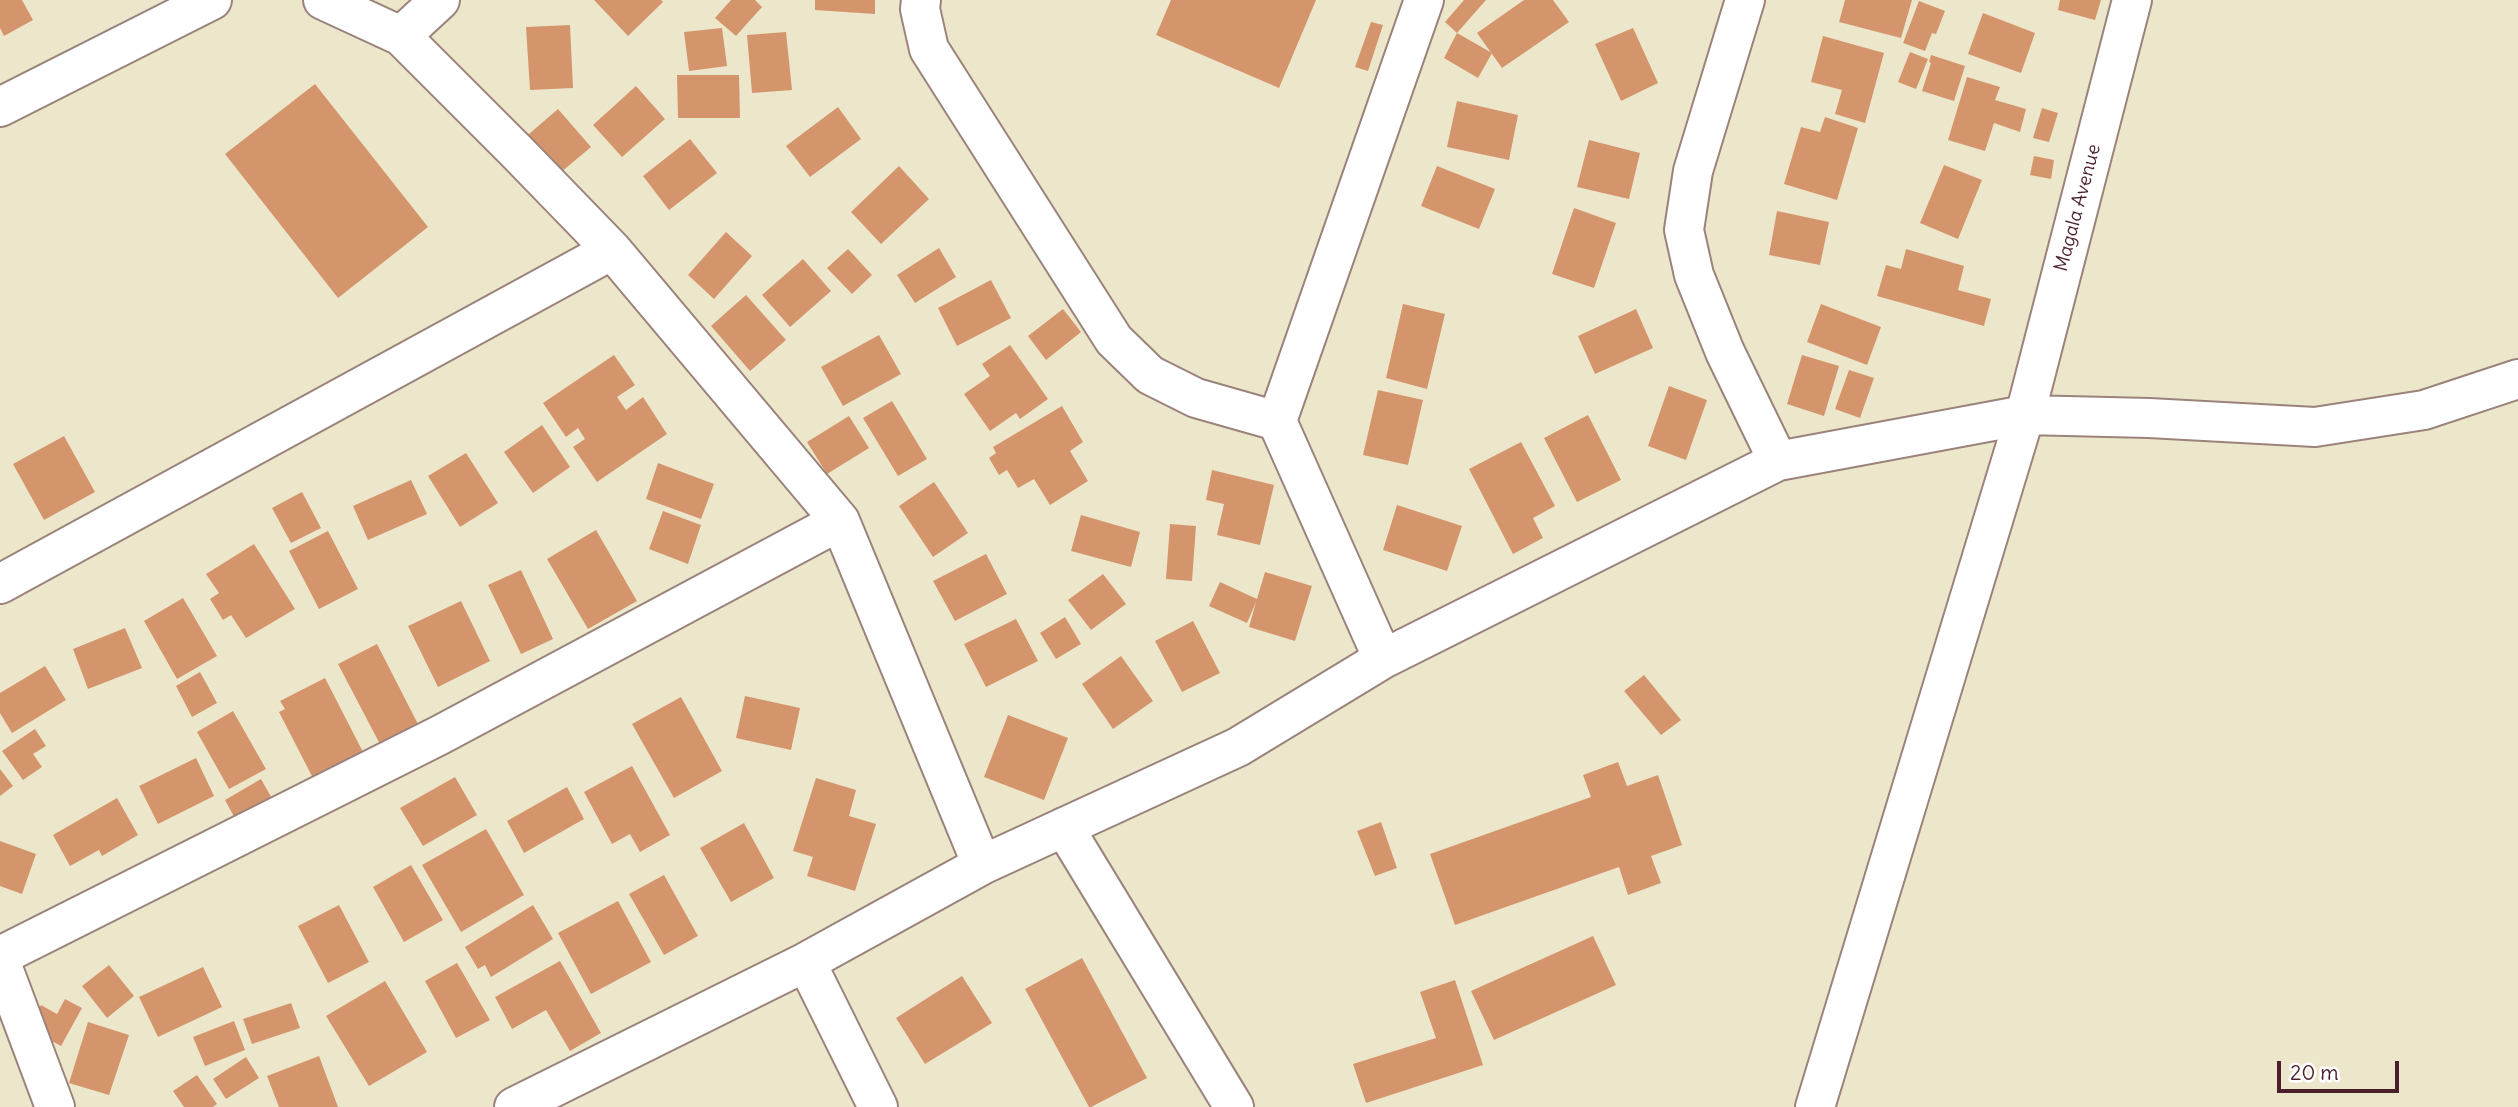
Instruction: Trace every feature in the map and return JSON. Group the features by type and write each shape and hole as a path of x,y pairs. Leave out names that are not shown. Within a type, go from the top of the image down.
{"street":[{"path":"0,107 212,0"},
{"path":"323,0 401,36 517,152 612,250 840,521 982,865"},
{"path":"401,36 440,0"},
{"path":"921,0 920,9 929,49 1114,340 1150,375 1196,398 1278,421"},
{"path":"1383,659 1278,421 1424,0"},
{"path":"1745,0 1693,172 1684,230 1694,275 1725,352 1778,461"},
{"name":"Magala Avenue","path":"1815,1107 2025,415 2132,0"},
{"path":"0,584 612,250"},
{"path":"514,1107 806,962 982,865 1238,747 1383,659 1778,461 2025,415 2149,418 2315,427 2424,410 2518,379"},
{"path":"55,1107 0,958 440,735 840,521"},
{"path":"1064,827 1234,1107"},
{"path":"806,962 878,1107"}],"building":[{"path":"0,0 22,0 33,20 4,36 0,28"},
{"path":"594,0 661,0 663,2 628,36"},
{"path":"731,0 755,0 762,7 736,36 715,18"},
{"path":"815,0 875,0 875,14 815,10"},
{"path":"1171,0 1316,0 1279,88 1156,35"},
{"path":"1464,0 1486,0 1457,33 1445,22"},
{"path":"1524,0 1553,0 1569,22 1502,68 1477,33"},
{"path":"1845,0 1912,0 1901,38 1839,22"},
{"path":"2060,0 2101,0 2095,20 2058,10"},
{"path":"1919,1 1945,11 1936,34 1932,33 1925,51 1903,43"},
{"path":"1983,13 2035,33 2021,73 1968,54"},
{"path":"1371,22 1383,25 1368,71 1355,67"},
{"path":"570,25 573,88 530,90 526,27"},
{"path":"722,28 727,66 689,71 684,32"},
{"path":"1633,28 1658,83 1621,101 1595,44"},
{"path":"786,32 792,90 752,93 747,35"},
{"path":"1457,33 1492,53 1478,78 1444,58"},
{"path":"1823,36 1884,53 1865,123 1835,114 1842,90 1811,82"},
{"path":"1910,52 1928,59 1916,89 1898,82"},
{"path":"1931,55 1965,66 1954,101 1922,91"},
{"path":"677,75 739,75 740,118 678,118"},
{"path":"1967,77 2000,87 1995,100 2026,109 2020,132 1994,123 1985,151 1948,140"},
{"path":"315,84 428,227 338,298 225,154"},
{"path":"636,86 665,119 622,157 593,125"},
{"path":"1457,101 1518,115 1509,160 1447,147"},
{"path":"838,107 861,139 810,177 786,146"},
{"path":"2042,108 2058,113 2049,142 2033,138"},
{"path":"558,109 591,147 554,178 522,140"},
{"path":"1825,117 1858,128 1837,200 1784,184 1801,127 1820,132"},
{"path":"690,139 717,173 669,210 643,176"},
{"path":"1589,140 1640,153 1629,199 1577,187"},
{"path":"2034,156 2054,160 2051,179 2030,175"},
{"path":"1944,165 1982,180 1958,239 1920,223"},
{"path":"899,166 929,199 881,244 851,212"},
{"path":"1437,166 1495,189 1479,229 1421,206"},
{"path":"1574,208 1616,223 1594,288 1552,274"},
{"path":"1777,211 1829,222 1820,265 1769,255"},
{"path":"726,232 752,256 714,299 688,275"},
{"path":"939,248 956,277 915,303 897,275"},
{"path":"848,249 872,275 852,294 827,268"},
{"path":"1906,249 1964,266 1958,290 1991,299 1984,326 1877,296 1886,265 1901,269"},
{"path":"803,259 831,291 790,327 762,295"},
{"path":"991,280 1011,318 957,346 938,308"},
{"path":"746,295 786,340 750,371 711,326"},
{"path":"1403,304 1445,314 1427,389 1386,378"},
{"path":"1821,304 1881,327 1867,365 1807,342"},
{"path":"1063,309 1081,332 1046,360 1028,336"},
{"path":"1636,309 1653,348 1595,374 1578,336"},
{"path":"879,335 901,374 843,406 821,367"},
{"path":"1010,345 1048,399 1020,419 1016,413 990,431 964,394 990,376 982,364"},
{"path":"614,355 635,385 617,397 626,410 643,397 667,434 597,482 573,447 585,439 578,428 566,437 543,403"},
{"path":"1802,355 1839,366 1824,416 1787,404"},
{"path":"1849,370 1874,378 1860,418 1835,409"},
{"path":"1669,386 1707,400 1686,460 1648,446"},
{"path":"1378,390 1423,400 1408,465 1363,455"},
{"path":"892,401 927,459 898,476 863,418"},
{"path":"1062,406 1083,442 1070,451 1088,481 1050,505 1034,479 1018,488 1007,470 999,475 989,458 996,453 993,447"},
{"path":"1588,415 1621,480 1577,502 1544,438"},
{"path":"849,416 869,448 827,474 807,442"},
{"path":"542,425 570,467 533,493 504,452"},
{"path":"64,436 95,492 44,520 13,464"},
{"path":"1521,442 1555,506 1533,518 1543,538 1513,554 1469,469"},
{"path":"466,453 498,503 460,527 428,476"},
{"path":"658,463 714,484 701,519 646,499"},
{"path":"1212,470 1274,485 1260,545 1217,535 1224,504 1206,500"},
{"path":"411,480 427,514 368,540 353,506"},
{"path":"934,482 968,533 933,557 899,506"},
{"path":"302,492 321,528 291,543 272,508"},
{"path":"1397,505 1462,526 1447,571 1383,550"},
{"path":"663,511 701,525 688,564 649,549"},
{"path":"1081,515 1140,532 1131,567 1071,551"},
{"path":"1170,524 1196,526 1192,581 1166,579"},
{"path":"596,530 637,601 588,629 547,559"},
{"path":"328,531 358,589 319,609 289,551"},
{"path":"254,544 295,609 246,638 231,615 223,620 210,599 219,593 206,574"},
{"path":"986,554 1007,594 955,621 933,581"},
{"path":"521,570 553,639 521,654 488,585"},
{"path":"1265,572 1312,586 1295,641 1249,627 1256,602 1247,623 1209,606 1220,582 1257,599"},
{"path":"1103,574 1126,604 1091,630 1068,600"},
{"path":"183,598 217,656 177,679 144,621"},
{"path":"461,601 490,661 438,687 408,626"},
{"path":"1065,617 1081,644 1056,659 1040,633"},
{"path":"1016,619 1038,661 986,687 964,644"},
{"path":"1193,621 1220,673 1182,692 1155,641"},
{"path":"125,628 142,668 88,689 73,649"},
{"path":"377,644 420,728 382,748 338,664"},
{"path":"1121,656 1153,701 1113,729 1082,684"},
{"path":"45,666 66,700 12,733 0,713 0,693"},
{"path":"200,672 217,703 192,717 176,686"},
{"path":"1644,675 1681,720 1661,735 1624,691"},
{"path":"325,678 365,756 315,782 279,712 285,709 280,701"},
{"path":"745,696 800,708 791,750 736,738"},
{"path":"681,697 722,771 674,798 632,724"},
{"path":"233,711 266,769 229,789 197,732"},
{"path":"1008,715 1068,738 1044,800 984,777"},
{"path":"35,729 46,746 33,754 42,767 23,780 2,751"},
{"path":"196,758 214,796 158,824 139,786"},
{"path":"1618,762 1627,786 1658,775 1682,845 1651,856 1661,883 1628,895 1619,867 1455,925 1430,854 1591,797 1583,775"},
{"path":"632,766 670,835 640,852 630,834 612,844 584,792"},
{"path":"0,769 13,786 0,796"},
{"path":"455,777 477,815 423,846 400,808"},
{"path":"816,778 856,790 849,816 876,824 855,891 807,876 813,857 793,851"},
{"path":"261,779 282,816 245,837 225,800"},
{"path":"567,787 584,819 524,853 507,821"},
{"path":"117,798 138,835 102,856 99,850 70,866 53,835"},
{"path":"1381,822 1397,868 1375,876 1357,831"},
{"path":"744,823 774,878 731,902 700,848"},
{"path":"486,829 524,895 461,932 422,865"},
{"path":"0,841 36,854 22,894 0,886"},
{"path":"411,865 443,920 404,942 373,887"},
{"path":"664,875 698,936 664,955 629,894"},
{"path":"618,901 651,962 591,994 558,933"},
{"path":"339,905 369,962 328,983 298,926"},
{"path":"533,905 553,939 491,977 485,965 478,969 465,947"},
{"path":"1593,936 1616,985 1494,1040 1471,991"},
{"path":"1082,958 1147,1078 1091,1107 1025,989"},
{"path":"560,961 601,1033 570,1051 546,1010 512,1029 495,997"},
{"path":"457,963 490,1020 456,1038 425,981"},
{"path":"109,965 134,996 107,1018 82,986"},
{"path":"203,967 222,1007 158,1037 139,997"},
{"path":"962,976 992,1023 925,1064 896,1018"},
{"path":"1455,980 1483,1065 1366,1103 1353,1064 1436,1038 1420,992"},
{"path":"385,981 427,1052 369,1086 326,1016"},
{"path":"65,999 82,1008 61,1046 28,1028 41,1005 57,1014"},
{"path":"291,1003 300,1028 252,1044 243,1019"},
{"path":"234,1021 245,1050 205,1066 193,1037"},
{"path":"88,1022 129,1035 109,1095 69,1083"},
{"path":"319,1056 338,1107 279,1107 267,1076"},
{"path":"246,1057 259,1078 226,1099 213,1079"},
{"path":"197,1075 217,1104 213,1107 184,1107 173,1091"}]}
